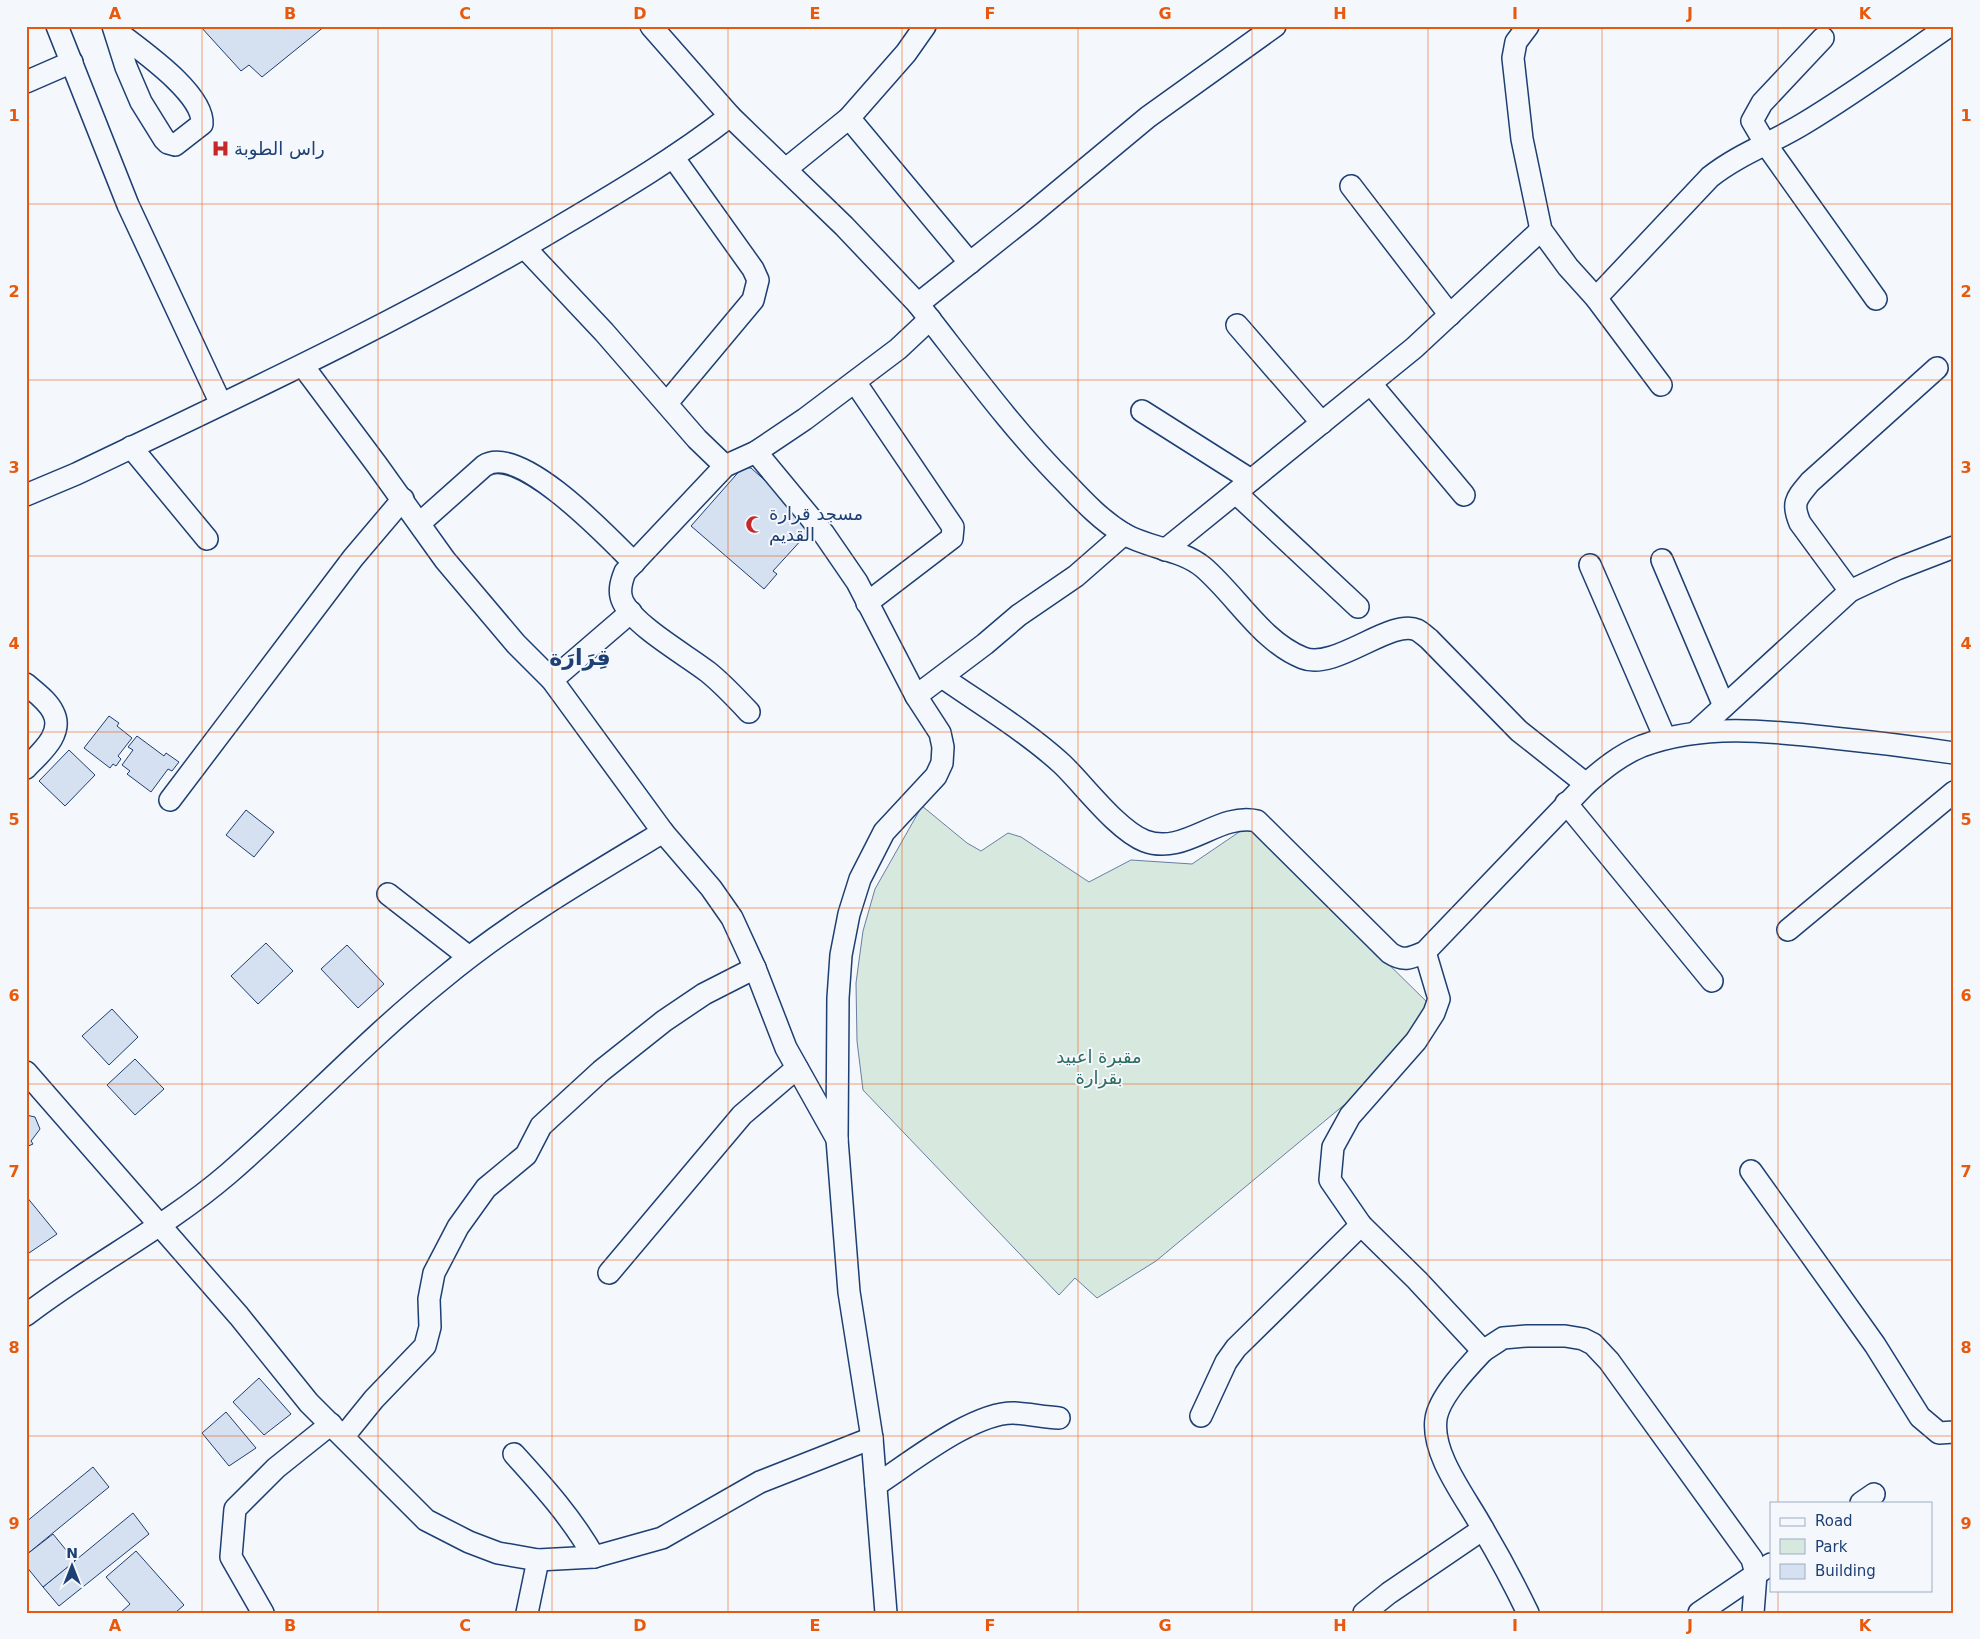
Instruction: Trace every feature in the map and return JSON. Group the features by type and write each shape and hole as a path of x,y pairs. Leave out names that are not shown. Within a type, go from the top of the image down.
{"street":[{"path":"57,26 128,205 221,404"},
{"path":"651,26 730,116 786,169 924,311 970,372 1055,472 1089,507 1124,534 1196,562 1219,581 1279,644 1292,653 1310,660 1325,659 1398,630 1416,630 1429,639 1519,731 1586,784"},
{"path":"786,169 849,118 900,60 925,26"},
{"path":"749,712 707,672 676,651 631,612 623,602 620,586 625,572 725,466 756,452 898,349 924,311 970,263 1148,116 1275,26"},
{"path":"1528,26 1516,42 1513,58 1522,138 1541,230 1568,267 1596,298 1661,385"},
{"path":"1596,298 1710,177 1728,163 1816,116 1949,26"},
{"path":"114,29 168,72 198,107 202,124 175,145 168,143 164,138 142,102 126,67 114,29"},
{"path":"1823,38 1762,103 1752,117 1754,126 1765,143 1876,299"},
{"path":"26,82 72,62"},
{"path":"26,495 131,448 378,329 525,248 651,173 730,116"},
{"path":"849,118 970,263"},
{"path":"667,404 754,300 758,280 754,269 673,158"},
{"path":"1352,186 1450,316"},
{"path":"1165,550 1371,384 1450,316 1541,230"},
{"path":"525,248 697,439 725,466"},
{"path":"1237,325 1322,423"},
{"path":"303,366 460,578 516,644 552,680 663,832 711,888 732,918 755,968 786,1048 837,1139"},
{"path":"1850,591 1800,523 1794,510 1796,499 1810,482 1937,368"},
{"path":"855,382 953,527 952,538 867,603"},
{"path":"1371,384 1464,495"},
{"path":"1142,411 1243,487 1358,607"},
{"path":"131,448 207,539"},
{"path":"756,452 824,534 857,582 916,696 940,733 942,763 936,776 884,832 860,879 849,914 841,955 838,998 837,1139 849,1292 872,1438 886,1613"},
{"path":"420,523 491,461 507,462 542,482 568,500 634,563"},
{"path":"170,800 353,558 403,500"},
{"path":"916,696 1018,615 1076,576 1124,534"},
{"path":"1695,733 1850,591 1897,568 1954,547"},
{"path":"1662,560 1724,706"},
{"path":"1590,564 1665,738"},
{"path":"552,680 631,612"},
{"path":"942,677 1062,764 1126,828 1145,841 1165,844 1185,841 1228,822 1244,818 1257,821 1390,953 1399,959 1406,960 1425,952 1586,784 1623,755 1665,738 1726,730 1786,733 1954,753"},
{"path":"26,684 53,711 56,725 49,744 26,768"},
{"path":"1788,930 1954,792"},
{"path":"1566,803 1712,981"},
{"path":"26,1315 161,1226 227,1174 388,1024 469,957 575,885 663,832"},
{"path":"388,894 469,957"},
{"path":"1425,952 1439,999 1434,1013 1416,1041 1350,1116 1333,1147 1330,1180 1339,1196 1361,1225 1417,1280 1483,1351"},
{"path":"263,1613 231,1558 235,1509 276,1468 338,1430 374,1399 425,1346 430,1327 429,1299 434,1273 458,1227 486,1188 526,1155 541,1126 601,1071 664,1021 704,994 755,968"},
{"path":"608,1273 742,1115 797,1068"},
{"path":"26,1072 239,1316 309,1402 426,1520 469,1542 498,1553 538,1560 594,1558 662,1538 760,1482 872,1438"},
{"path":"1751,1171 1875,1345 1920,1417 1939,1433 1954,1432"},
{"path":"1201,1416 1226,1362 1236,1348 1361,1225"},
{"path":"1528,1613 1440,1451 1436,1434 1436,1418 1441,1404 1483,1351 1503,1338 1515,1336 1576,1337 1593,1344 1614,1368 1752,1559 1764,1569"},
{"path":"876,1485 965,1428 991,1416 1013,1413 1059,1418"},
{"path":"514,1454 579,1530 594,1558"},
{"path":"1364,1613 1389,1593 1483,1529"},
{"path":"527,1613 538,1560"},
{"path":"1699,1613 1764,1569"},
{"path":"1753,1613 1764,1569"}],"green space":[{"name":"مقبرة اعبيد بقرارة","path":"922,806 967,843 981,851 1008,833 1021,837 1089,882 1131,860 1192,864 1248,826 1431,1006 1350,1100 1156,1261 1097,1298 1075,1278 1059,1295 863,1090 857,1041 856,983 863,931 875,889"}],"building":[{"path":"200,26 325,26 262,77 249,65 241,71"},
{"path":"743,467 751,468 815,525 773,571 777,574 764,589 691,526"},
{"path":"109,716 119,723 117,726 132,738 118,756 121,759 116,766 113,764 110,768 84,748"},
{"path":"137,736 164,756 166,753 179,762 172,771 168,769 151,792 127,774 130,771 122,765 133,750 128,747"},
{"path":"69,750 95,775 65,806 39,781"},
{"path":"246,810 274,832 254,857 226,835"},
{"path":"266,943 293,971 258,1004 231,976"},
{"path":"347,945 384,984 358,1008 321,969"},
{"path":"112,1009 138,1037 109,1065 82,1036"},
{"path":"135,1059 164,1089 135,1115 107,1085"},
{"path":"26,1115 35,1117 40,1129 31,1141 33,1144 26,1147"},
{"path":"26,1196 57,1234 29,1253 26,1250"},
{"path":"259,1378 291,1414 264,1435 233,1402"},
{"path":"226,1412 256,1448 229,1466 202,1433"},
{"path":"93,1467 109,1487 26,1555 26,1522"},
{"path":"133,1513 149,1534 59,1606 43,1587"},
{"path":"53,1534 75,1561 43,1587 26,1566 26,1555"},
{"path":"136,1551 184,1605 175,1613 120,1613 130,1604 106,1577"}],"place":[{"name":"راس الطوبة","path":"220,149"},
{"name":"مسجد قرارة القديم","path":"755,524"}],"district":[{"name":"قِرَارَة","path":"580,657"}]}
